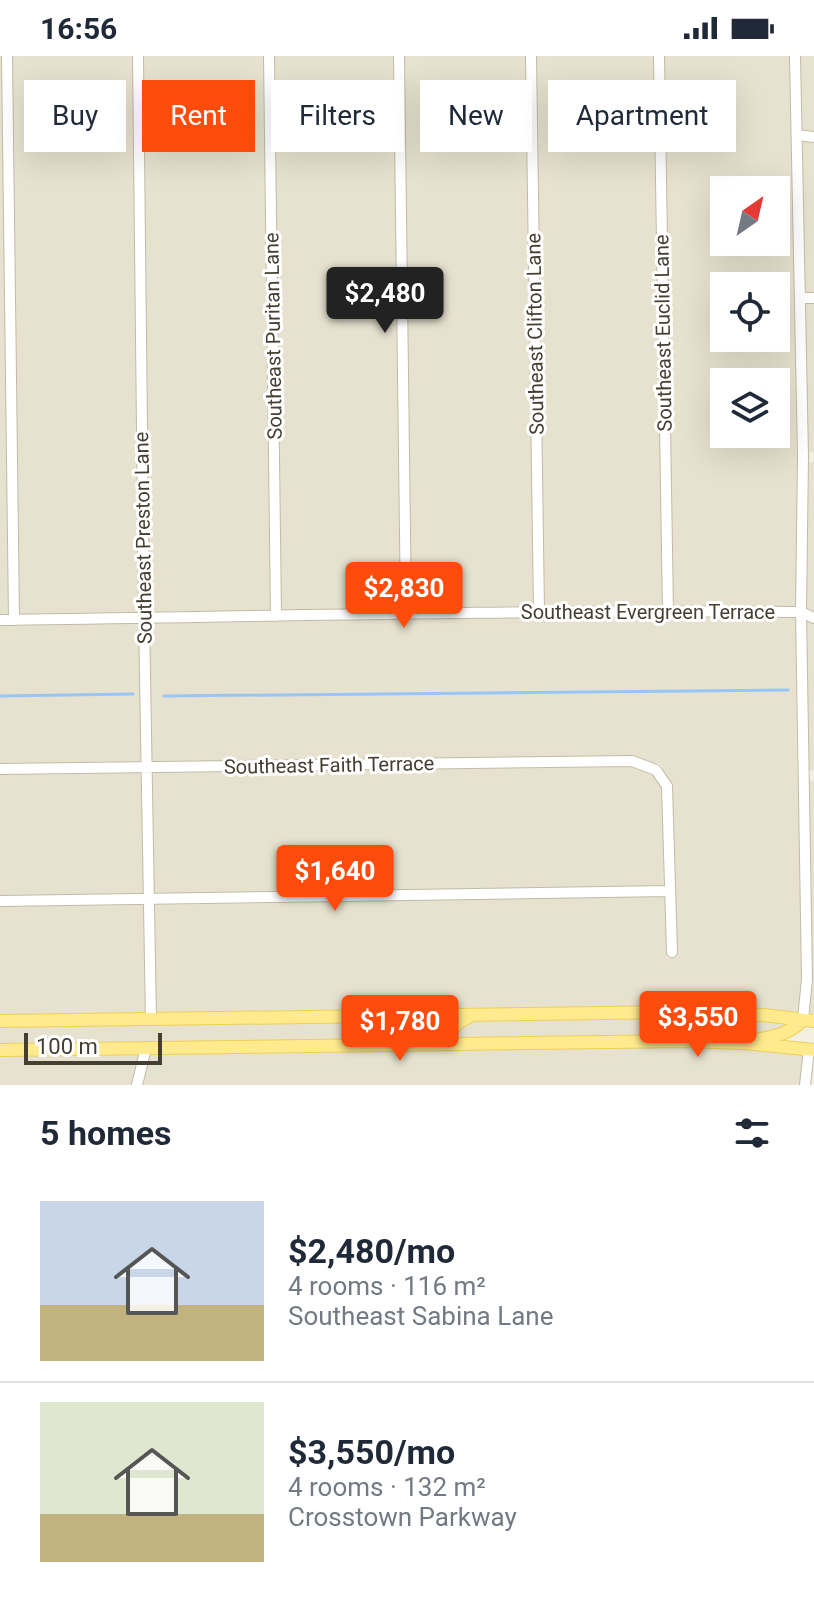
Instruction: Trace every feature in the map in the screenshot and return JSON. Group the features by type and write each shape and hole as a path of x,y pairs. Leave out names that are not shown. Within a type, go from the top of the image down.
{"main road":[{"path":"0,1021 704,1012 808,1020"},
{"path":"447,1044 451,1029 472,1015"},
{"path":"744,1043 780,1035 808,1020"},
{"path":"0,1050 675,1041 812,1048"}],"street":[{"path":"7,56 14,620"},
{"name":"Southeast Preston Lane","path":"138,56 151,1020"},
{"name":"Southeast Puritan Lane","path":"269,56 276,616"},
{"path":"399,56 406,613"},
{"name":"Southeast Clifton Lane","path":"531,56 539,611"},
{"name":"Southeast Euclid Lane","path":"659,56 668,611"},
{"path":"795,56 800,298 809,457 801,612 809,774 808,1020"},
{"path":"797,135 814,137"},
{"path":"800,298 814,298"},
{"name":"Southeast Evergreen Terrace","path":"0,620 539,611 801,612 814,618"},
{"name":"Southeast Faith Terrace","path":"0,769 632,761 656,770 667,786 669,891"},
{"path":"0,901 669,891 672,952"},
{"path":"137,1085 146,1048"},
{"path":"805,1085 812,1048"}],"shaded area":[{"path":"0,56 9,614 0,615"},
{"path":"12,56 133,56 139,612 19,614"},
{"path":"143,56 264,56 271,611 149,612 144,152 255,152 255,80 143,80"},
{"path":"274,56 394,56 394,80 274,80"},
{"path":"404,56 526,56 526,80 420,80 420,152 527,152 534,606 410,608"},
{"path":"536,56 654,56 654,80 548,80 548,152 656,152 663,606 544,606"},
{"path":"664,56 790,56 798,457 796,606 672,606 665,152 736,152 736,80 664,80"},
{"path":"800,56 814,56 814,132 802,131"},
{"path":"802,141 814,142 814,293 804,293"},
{"path":"275,152 395,152 401,608 281,611"},
{"path":"805,303 814,303 814,452 808,451"},
{"path":"808,462 814,462 814,612 806,608"},
{"path":"534,616 796,617 802,980 799,1014 475,1008 156,1014 154,905 665,896 667,958 677,957 672,785 663,766 658,763 633,756 152,762 149,622"},
{"path":"806,620 814,624 814,771 808,769"},
{"path":"139,622 142,763 0,764 0,625"},
{"path":"631,767 653,774 662,788 664,886 154,894 152,773"},
{"path":"142,773 144,895 0,896 0,775"},
{"path":"809,780 814,782 814,1016 808,1015 812,979"},
{"path":"144,905 146,1014 0,1016 0,906"},
{"path":"703,1017 792,1024 744,1038 453,1039 455,1032 473,1020"},
{"path":"453,1021 443,1039 0,1045 0,1027"},
{"path":"685,1046 804,1053 803,1085 142,1085 150,1053"},
{"path":"140,1053 132,1085 0,1085 0,1055"}],"waterway":[{"path":"164,696 788,690"},
{"path":"0,696 133,694"}]}
